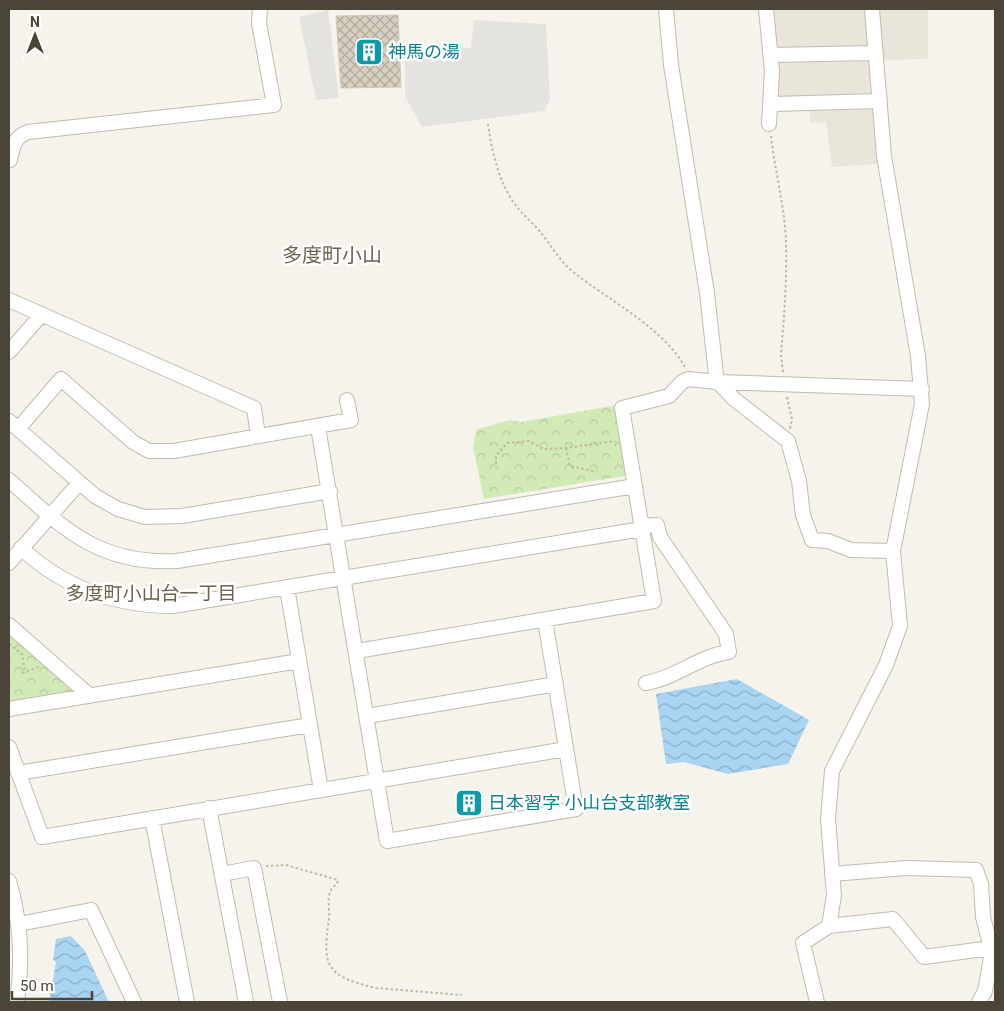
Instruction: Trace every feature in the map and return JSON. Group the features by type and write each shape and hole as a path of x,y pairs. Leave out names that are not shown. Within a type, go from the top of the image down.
{"street":[{"path":"10,160 15,141 22,134 28,132 274,105 259,23 260,9"},
{"path":"666,9 671,65 707,293 718,382 734,399 788,441 799,481 802,515 812,540 828,541 851,550 893,551"},
{"path":"766,9 771,55 772,104 769,124"},
{"path":"829,926 834,894 828,819 832,771 886,665 900,626 893,551 917,438 922,389 884,156 872,9"},
{"path":"771,55 876,52"},
{"path":"772,104 880,101"},
{"path":"9,300 254,408 258,436"},
{"path":"9,352 42,314"},
{"path":"330,492 182,516 157,518 132,514 101,499 79,483 13,425 61,379 133,442 150,451 166,452 351,420 347,400"},
{"path":"356,651 654,602 622,408 668,396 682,382 688,379 718,382 922,389"},
{"path":"318,427 388,841 576,809 545,620"},
{"path":"9,480 70,532 95,547 128,558 160,562 635,486"},
{"path":"9,563 79,483"},
{"path":"21,548 49,572 73,585 102,597 134,604 173,606 657,524 660,537 726,634 729,652 712,654 668,678 646,683"},
{"path":"287,588 321,790"},
{"path":"9,625 89,695"},
{"path":"9,709 299,661"},
{"path":"367,716 556,684"},
{"path":"18,773 310,725"},
{"path":"9,747 42,837 566,749"},
{"path":"209,808 246,1002"},
{"path":"152,818 187,1002"},
{"path":"222,874 254,868 280,1002"},
{"path":"832,874 906,868 976,870 981,884 983,917 991,948 985,991 979,1002"},
{"path":"9,881 18,924 21,958 17,1002"},
{"path":"982,897 995,890"},
{"path":"18,924 91,910 134,1002"},
{"path":"817,1002 803,943 829,926 893,919 924,956 991,948"}],"path":[{"path":"488,124 492,153 514,203 532,220 565,265 617,302 664,342 685,366 688,379"},
{"path":"769,124 775,173 782,194 786,242 781,355 784,383 792,419 788,441"},
{"path":"496,464 496,456 507,443 529,441 543,449 566,448 627,439"},
{"path":"566,448 570,466 597,472"},
{"path":"9,644 22,654 24,673 35,670 44,663"},
{"path":"254,868 286,865 338,880 338,883 329,894 330,910 325,943 326,958 333,970 364,985 376,988 462,995"}],"shaded area":[{"path":"771,9 865,9 870,58 871,99 779,101 776,97"},
{"path":"880,9 928,9 928,59 883,60"},
{"path":"328,10 339,98 316,100 299,17"},
{"path":"474,20 546,24 550,100 544,111 422,127 405,96 405,56 415,49 471,48"},
{"path":"873,105 877,164 832,167 826,122 810,123 810,108"}],"green space":[{"path":"617,405 627,472 624,476 484,499 473,447 476,430 509,420 521,422"},
{"path":"9,632 73,689 72,694 9,703"}],"water":[{"path":"737,679 809,720 788,764 728,774 684,762 666,764 656,694"},
{"path":"71,936 85,951 109,1002 49,1002 56,962 53,960 56,939"}],"building":[{"name":"神馬の湯","path":"398,15 401,87 341,88 336,16"},
{"name":"日本習字 小山台支部教室","path":"478,794 480,807 460,812 458,798"}],"place":[{"name":"神馬の湯","path":"369,52"},
{"name":"日本習字 小山台支部教室","path":"469,803"}],"district":[{"name":"多度町小山","path":"332,255"},
{"name":"多度町小山台一丁目","path":"151,593"}]}
